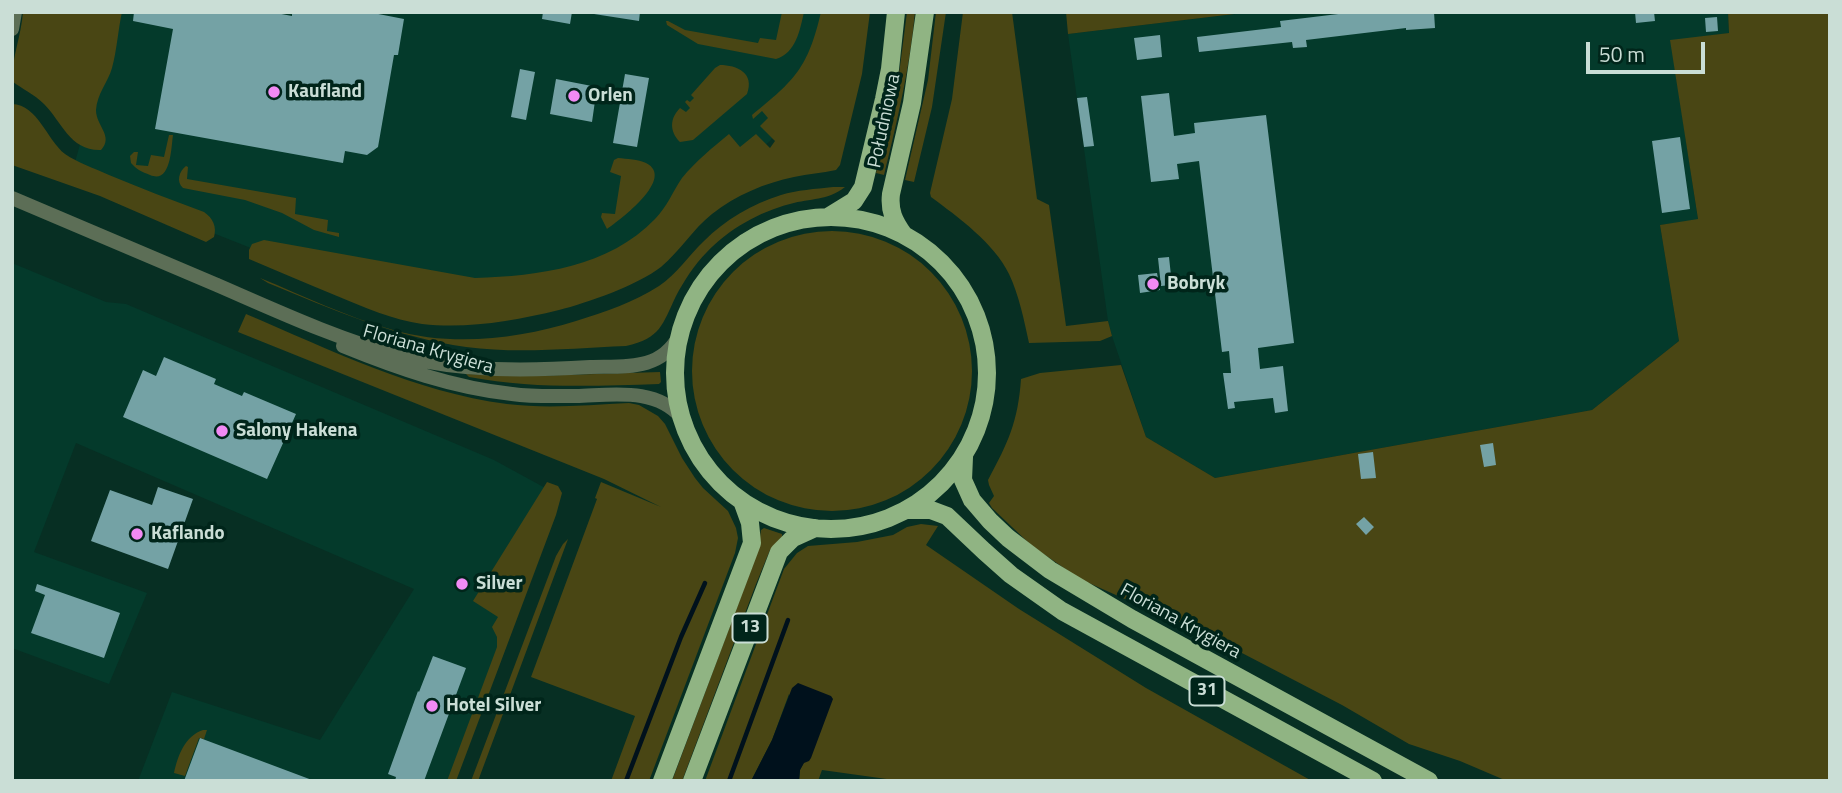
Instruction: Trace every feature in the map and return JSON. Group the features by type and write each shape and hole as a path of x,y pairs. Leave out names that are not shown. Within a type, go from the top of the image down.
{"main road":[{"name":"Południowa","path":"828,217 854,201 863,187 884,99 896,12"},
{"name":"Południowa","path":"904,234 893,217 890,204 912,103 925,12"},
{"path":"828,217 867,221 904,234"},
{"name":"13","path":"828,217 802,219 777,227 753,238 732,253 713,271 698,292 686,315 676,353 675,379 682,418 691,442 705,464 722,484 742,501 777,519 815,528 867,525 904,511 936,489 954,470 979,424 985,399 987,360 983,334 974,309 954,276 936,257 904,234"},
{"name":"Floriana Krygiera","path":"965,453 963,480 972,500 1008,538 1050,570 1121,614 1429,781"},
{"name":"13","path":"662,781 752,543 750,523 742,501"},
{"name":"31","path":"904,511 931,510 947,516 1026,587 1062,611 1373,781"},
{"name":"13","path":"692,781 779,552 793,538 815,528"}],"street":[{"path":"12,29 15,12"},
{"name":"Floriana Krygiera","path":"12,198 327,331 401,356 468,367 531,370 639,365 661,358 679,336"},
{"name":"Floriana Krygiera","path":"251,300 302,330 396,366 461,385 531,396 645,396 663,402 682,418"}],"shaded area":[{"path":"23,12 122,12 112,68 100,93 96,110 106,140 101,150 90,149 74,141 44,104 12,81"},
{"path":"117,12 847,12 808,89 770,141 676,222 601,261 530,283 304,269 127,199 70,180"},
{"path":"782,12 804,12 793,46 776,59 698,44 667,25 666,21 685,30 758,43 760,38 776,40"},
{"path":"821,12 870,12 862,74 840,165 836,170 772,183 731,201 705,220 661,267 626,287 570,307 525,318 474,325 422,324 379,313 249,259 252,244 264,240 475,278 548,271 595,258 637,235 655,219 687,172 729,134 740,147 756,134 770,148 775,141 760,126 768,118 762,111 753,119 752,115 798,71 811,47"},
{"path":"907,12 915,12 910,54 884,175 876,173 898,82"},
{"path":"936,12 946,12 932,107 914,182 905,180 928,80"},
{"path":"963,12 1012,12 1037,199 1049,205 1066,326 1108,321 1112,336 1100,341 1029,343 1016,290 1002,263 974,231 931,197 952,99"},
{"path":"1066,12 1251,12 1068,34"},
{"path":"1251,12 1728,12 1729,33 1671,41 1698,220 1660,225 1679,341 1592,410 1215,478 1146,437 1108,321 1068,34"},
{"path":"1728,12 1830,12 1830,781 1507,781 1460,761 1409,744 1342,705 1190,626 1080,579 1032,546 992,508 989,503 994,496 988,480 1011,432 1021,379 1040,373 1121,365 1146,437 1215,478 1592,410 1679,341 1660,225 1698,219 1670,40 1729,33"},
{"path":"720,65 743,72 749,81 747,94 693,140 680,142 672,125 674,116 680,108 686,112 690,108 685,102 694,98 691,95"},
{"path":"12,104 29,110 59,148 70,157 204,212 214,223 214,237 206,242 100,196 12,165"},
{"path":"169,135 173,135 169,164 162,175 150,175 131,163 130,156 134,152 138,152 136,165 148,166 151,155 164,157"},
{"path":"618,158 646,163 653,170 654,178 643,198 607,229 601,217 602,213 615,214 621,176 610,172 614,160"},
{"path":"186,166 187,179 296,198 295,214 328,220 327,231 339,233 339,237 314,230 282,213 245,200 183,188 179,177"},
{"path":"845,187 825,197 767,212 745,222 725,236 702,257 690,273 659,329 638,343 626,346 506,350 466,347 393,330 439,338 485,339 554,327 608,310 649,292 677,270 721,226 760,203 781,195"},
{"path":"832,231 859,234 886,242 910,255 931,272 956,305 961,317 969,344 972,371 969,398 961,425 948,449 931,470 898,495 886,500 859,508 832,511 805,508 778,500 754,487 733,470 708,437 703,425 695,398 692,371 695,344 703,317 716,293 733,272 766,247 778,242 805,234"},
{"path":"12,263 106,302 126,304 494,460 560,496 454,781 138,781 172,692 320,740 414,589 76,443 34,552 147,593 109,684 12,648"},
{"path":"260,278 326,306 292,293"},
{"path":"246,314 374,368 439,390 507,404 568,406 629,403 639,405 658,416 665,424 695,478 728,511 738,538 735,553 649,781 611,781 635,716 531,677 601,482 661,507 604,479 238,332"},
{"path":"660,372 659,384 587,386 493,381 469,377 466,374 532,376"},
{"path":"547,482 558,486 562,493 556,515 456,781 447,781 497,647 497,637 492,627 498,617 473,601"},
{"path":"921,524 938,526 926,545 1019,609 1146,688 1312,781 901,781 822,770 818,781 799,781 804,762 789,694 772,740 751,781 705,781 784,569 797,553 808,546 857,542 893,535 907,527"},
{"path":"764,528 782,534 782,537 770,550 756,584 682,781 672,781 758,551 761,530"},
{"path":"568,539 478,781 471,781 556,556"},
{"path":"207,730 204,739 199,738 185,776 174,773 183,747 191,737"}],"water":[{"path":"798,683 833,699 811,758 800,770 799,781 751,781 772,740 792,688"}],"building":[{"name":"Kaufland","path":"134,12 271,12 292,16 292,12 368,12 404,19 398,55 394,55 378,147 367,155 345,151 343,163 155,129 173,29 133,21"},
{"path":"543,12 572,12 570,24 542,19"},
{"path":"640,12 639,21 594,14"},
{"path":"1355,12 1434,12 1435,28 1406,28 1306,40 1307,47 1293,48 1292,42 1199,52 1197,37 1281,27 1280,21"},
{"path":"1635,12 1654,12 1655,21 1636,23"},
{"path":"1717,17 1718,31 1706,32 1705,18"},
{"path":"1160,35 1162,57 1137,60 1134,38"},
{"path":"520,69 535,72 526,120 511,117"},
{"path":"625,74 649,78 637,147 613,143"},
{"name":"Orlen","path":"556,79 597,87 592,122 550,114"},
{"path":"1169,93 1174,136 1195,133 1194,123 1266,115 1294,343 1258,348 1260,369 1283,366 1288,411 1275,413 1273,398 1234,402 1235,408 1228,409 1223,373 1231,373 1229,351 1222,352 1199,161 1177,164 1179,179 1151,182 1141,96"},
{"path":"1087,97 1094,146 1084,147 1077,98"},
{"path":"1680,137 1690,209 1662,213 1652,141"},
{"path":"1169,257 1172,285 1161,286 1158,258"},
{"path":"1157,273 1160,290 1140,293 1138,275"},
{"name":"Salony Hakena","path":"164,357 216,379 214,384 242,396 244,392 296,414 267,479 123,417 143,370 156,376"},
{"path":"1493,443 1496,465 1484,467 1480,445"},
{"path":"1373,452 1376,478 1361,479 1358,454"},
{"name":"Kaflando","path":"158,487 193,499 168,569 91,541 110,490 152,505"},
{"path":"1364,517 1374,527 1366,535 1356,524"},
{"path":"37,584 120,613 104,658 31,633 45,595 35,591"},
{"name":"Hotel Silver","path":"433,656 466,668 424,781 395,781 396,777 388,774"},
{"path":"200,738 312,780 312,781 184,781"}],"waterway":[{"path":"626,781 681,637 705,583"},
{"path":"729,781 788,620"}],"place":[{"name":"Kaufland","path":"274,92"},
{"name":"Orlen","path":"574,96"},
{"name":"Bobryk","path":"1153,284"},
{"name":"Salony Hakena","path":"222,431"},
{"name":"Kaflando","path":"137,534"},
{"name":"Silver","path":"462,584"},
{"name":"Hotel Silver","path":"432,706"}]}
